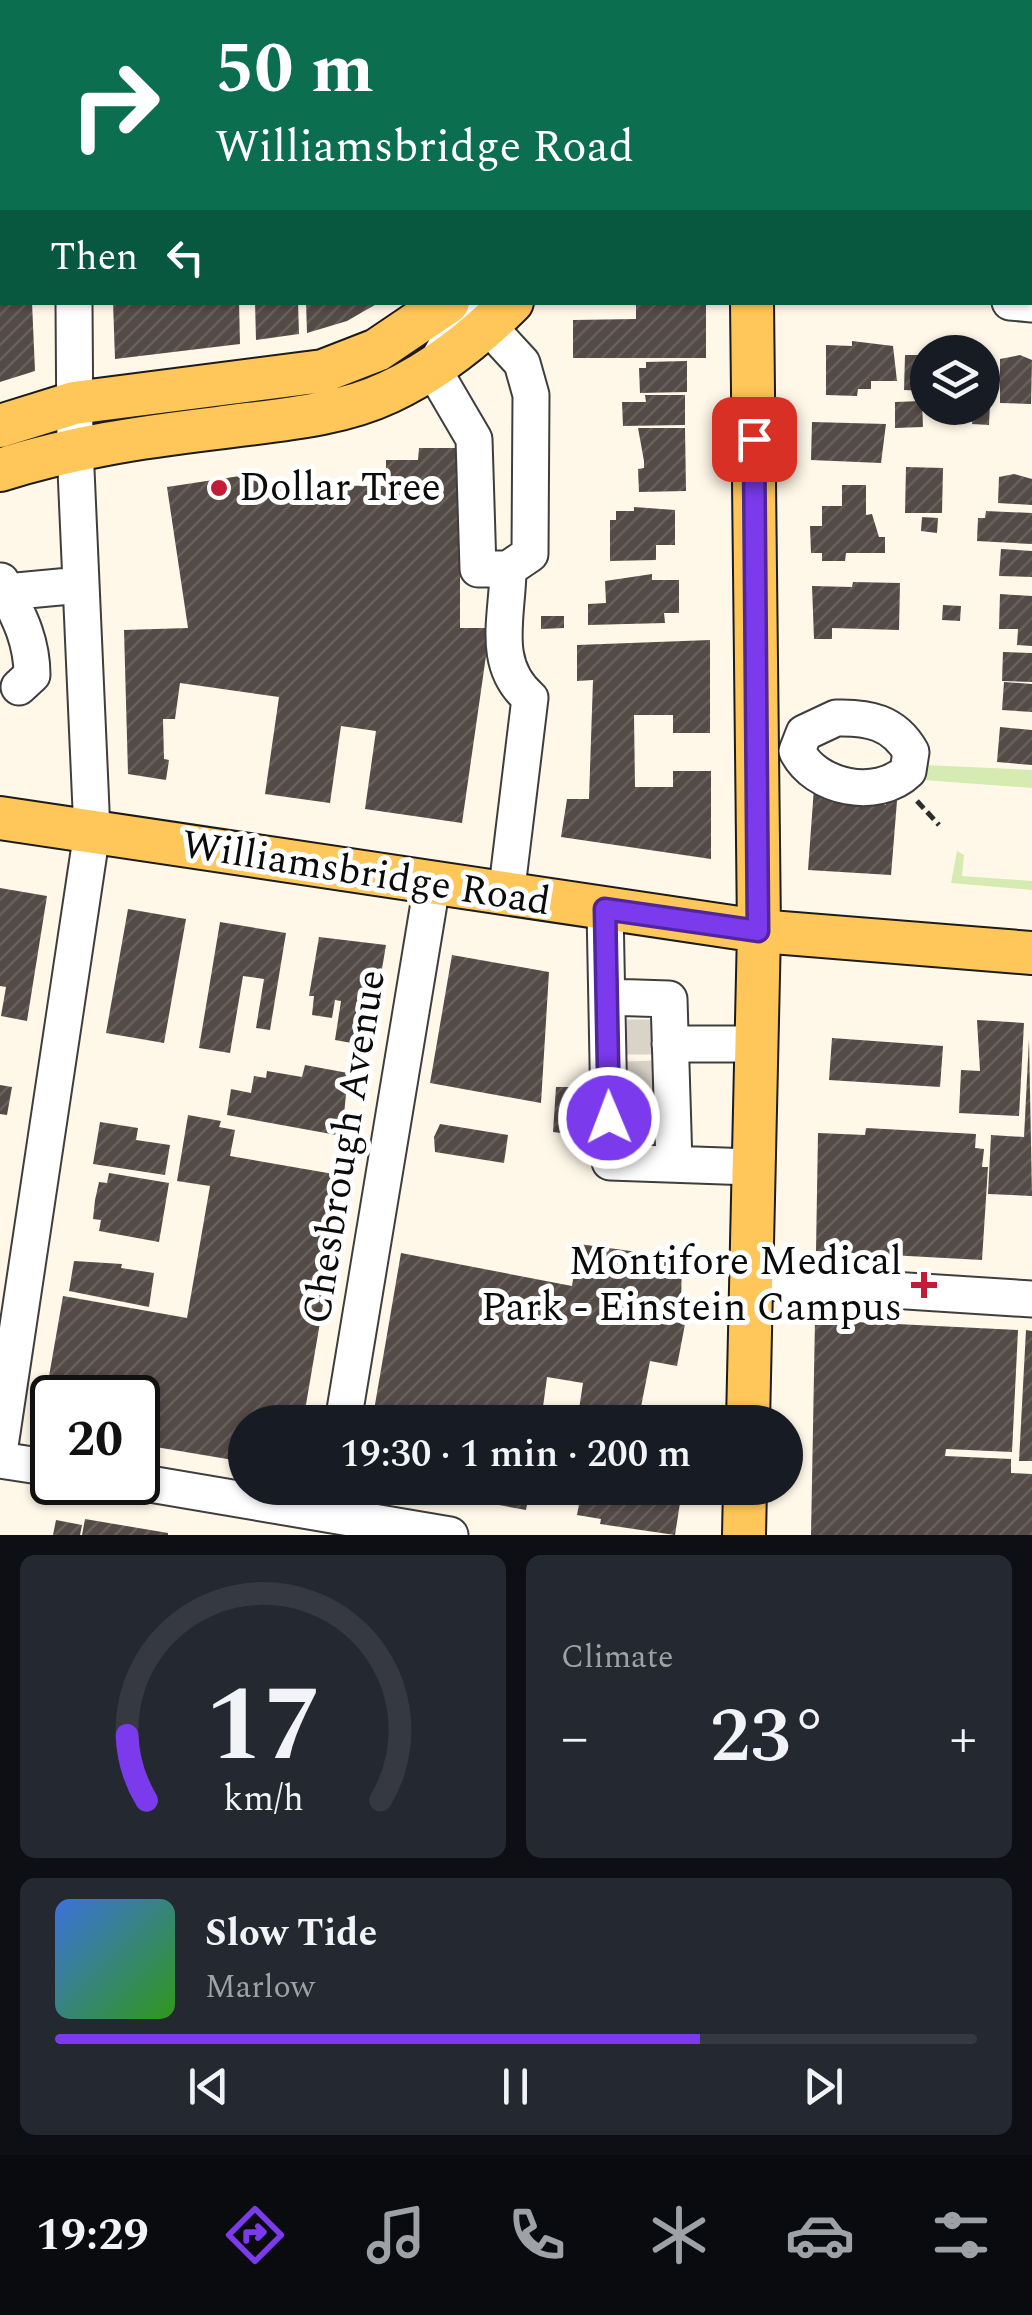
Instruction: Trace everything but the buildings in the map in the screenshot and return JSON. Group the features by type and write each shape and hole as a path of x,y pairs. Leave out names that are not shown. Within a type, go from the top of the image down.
{"main road":[{"path":"0,426 74,402 323,370 377,350 444,305"},
{"path":"748,1405 758,931 778,750 752,305"},
{"path":"0,470 75,447 336,410 386,394 433,368 490,310"},
{"name":"Williamsbridge Road","path":"0,818 758,931 1032,953"},
{"path":"744,1535 745,1505"}],"street":[{"path":"0,1446 92,832 75,447 74,305"},
{"path":"433,368 474,439 478,569 508,569 530,554 531,395 522,363 490,310"},
{"path":"506,896 530,698 515,685 502,644 508,569"},
{"path":"10,683 16,667 3,609 4,586 80,585"},
{"name":"Chesbrough Avenue","path":"345,1405 432,885"},
{"path":"605,909 607,998 643,1056 641,1117 674,1164"},
{"path":"607,998 669,999 643,1056 641,1117 610,1162 752,1167"},
{"path":"643,1056 754,1044"},
{"path":"752,1281 1032,1299"},
{"path":"0,1460 30,1465"},
{"path":"160,1484 228,1490"},
{"path":"347,1505 450,1535"}],"green space":[{"path":"923,738 924,765 1032,770 1032,788 924,780 916,742"},
{"path":"957,851 964,855 962,876 1032,881 1032,890 951,883"}],"tunnel":[{"path":"627,1037 653,1037"},
{"path":"627,1079 655,1078"},
{"path":"627,1117 657,1117"}],"place":[{"name":"Dollar Tree","path":"219,488"},
{"name":"Montifore Medical Park - Einstein Campus","path":"924,1285"}],"route":[{"path":"609,1118 605,909 758,931 754,439"}]}
